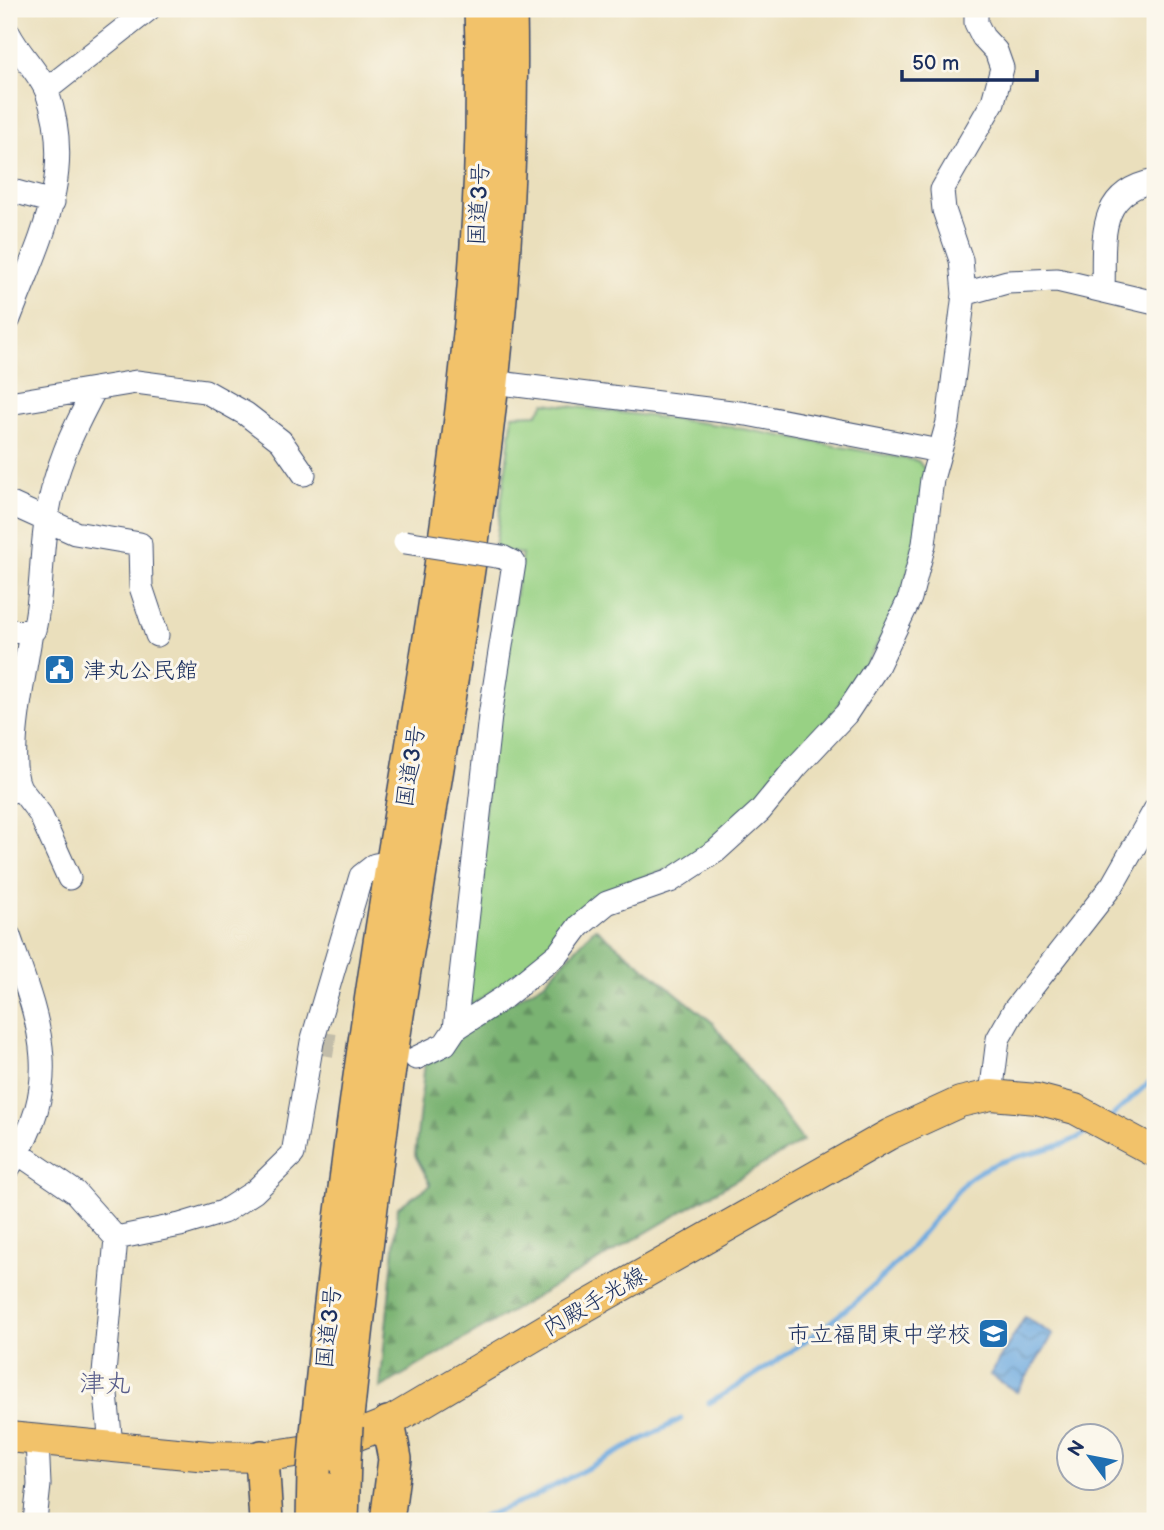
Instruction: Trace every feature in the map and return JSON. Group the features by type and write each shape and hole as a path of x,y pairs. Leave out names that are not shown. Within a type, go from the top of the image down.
{"highway":[{"name":"国道3号","path":"313,1521 329,1466 345,1186 393,862 421,699 465,379 481,187 481,9"},
{"name":"国道3号","path":"332,1429 374,1181 464,598 492,382 507,203 510,9"},
{"path":"387,1521 395,1459 388,1423"},
{"path":"262,1457 266,1521"},
{"name":"国道3号","path":"329,1466 342,1521"}],"main road":[{"name":"内殿手光線","path":"23,1438 208,1456 262,1457 327,1447 388,1423 553,1325 890,1134 932,1113 991,1095 1037,1099 1075,1109 1155,1152"}],"street":[{"path":"46,90 149,9"},
{"path":"416,1058 445,1044 455,1029 503,998 559,953 579,926 607,903 670,881 716,851 760,811 797,765 846,714 877,667 910,598 924,544 939,451 948,422 964,294 961,260 944,210 942,191 993,102 1002,68 996,51 983,37 976,23 976,9"},
{"path":"9,34 46,90 57,139 59,174 53,202 9,319"},
{"path":"1103,290 1106,217 1114,202 1132,189 1155,181"},
{"path":"9,190 53,202"},
{"path":"964,294 1007,282 1057,280 1155,303"},
{"path":"9,403 136,382 205,391 246,414 281,441 304,474"},
{"path":"492,382 747,414 939,451"},
{"path":"69,878 40,814 14,790 20,632 34,630 42,593 47,518 63,449 94,391"},
{"path":"9,503 75,533 140,544 141,587 157,635"},
{"path":"405,542 502,557 514,563 490,716 455,1029"},
{"path":"991,1095 998,1039 1015,1009 1113,884 1155,810"},
{"path":"116,1238 180,1225 223,1212 254,1192 293,1154 312,1042 361,876 375,865 393,862"},
{"path":"9,936 38,1035 44,1071 41,1099 32,1128 13,1160 75,1192 116,1238 104,1374 111,1446"},
{"path":"23,1438 39,1485 35,1521"}],"green space":[{"path":"545,403 727,426 918,461 925,470 913,550 900,596 884,632 863,668 812,740 782,775 720,834 677,865 615,888 592,901 544,953 472,1005 463,1000 495,721 522,554 495,549 513,415 537,414"},
{"path":"595,928 712,1022 803,1141 380,1388 398,1207 431,1185 415,1155 425,1061 497,1010 544,983"}],"water":[{"path":"1025,1317 1053,1335 1017,1392 990,1375"}],"waterway":[{"path":"1111,1117 1155,1077"},
{"path":"709,1403 797,1347 858,1299 901,1258 966,1181 995,1164 1060,1145 1091,1130"},
{"path":"473,1521 531,1498 681,1419"}],"tunnel":[{"path":"312,1042 378,1052"}],"place":[{"name":"津丸公民館","path":"60,670"},
{"name":"市立福間東中学校","path":"994,1334"}],"district":[{"name":"津丸","path":"105,1383"}]}
